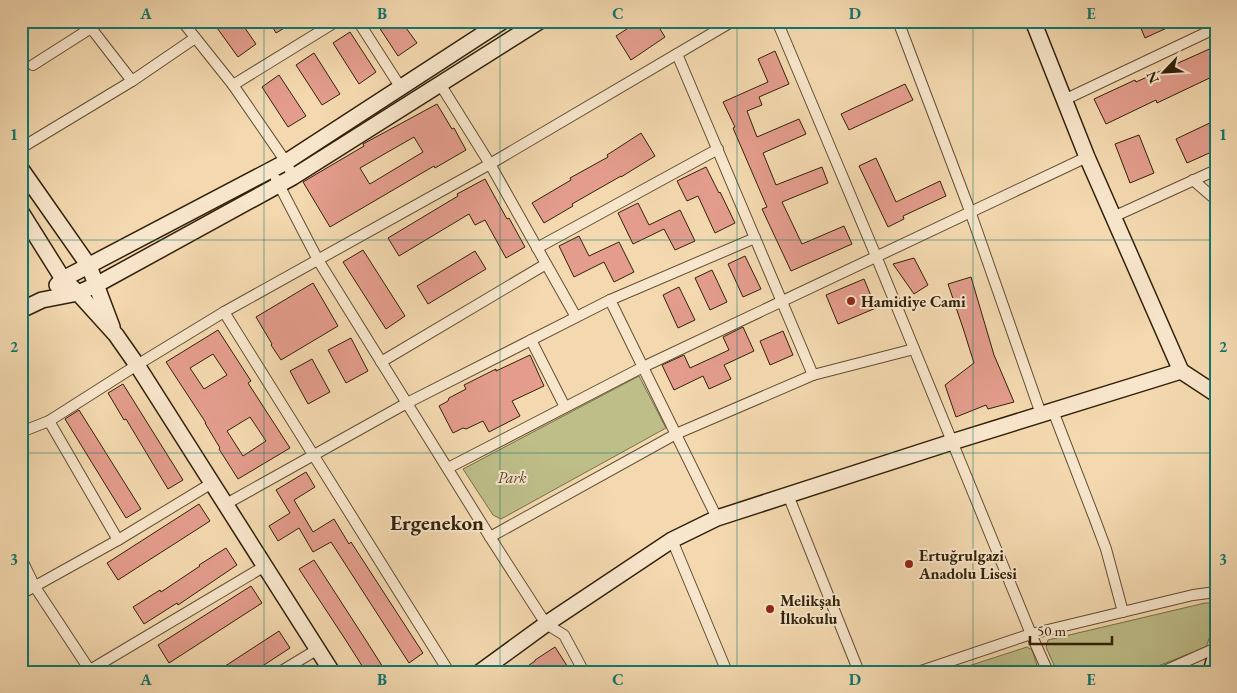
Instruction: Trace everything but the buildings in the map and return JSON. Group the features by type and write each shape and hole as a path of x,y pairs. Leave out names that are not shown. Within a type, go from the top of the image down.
{"street":[{"path":"182,21 233,85 286,162 293,177"},
{"path":"233,85 337,21"},
{"path":"358,21 400,88"},
{"path":"21,310 42,300 78,293 279,185 540,21"},
{"path":"21,432 49,421 224,312 490,164 733,21"},
{"path":"777,21 1048,672"},
{"path":"898,21 1047,412 1100,533 1123,612"},
{"path":"1033,21 1087,156 1181,371 1216,394"},
{"path":"1064,100 1213,30 1206,21"},
{"path":"42,300 63,279 286,162 496,23"},
{"path":"33,65 91,28 132,81"},
{"path":"21,148 132,81 195,38"},
{"path":"677,54 813,375"},
{"path":"440,84 490,164 576,317"},
{"path":"537,248 718,149"},
{"path":"448,468 643,367 1087,156"},
{"path":"21,169 89,266 116,335"},
{"path":"1113,217 1216,170"},
{"path":"271,171 318,260 490,537 546,624 564,635 584,672"},
{"path":"1194,180 1216,200"},
{"path":"21,212 63,279 116,335 137,365 332,672"},
{"path":"226,504 407,402 576,317 610,300 755,238"},
{"path":"381,362 546,264"},
{"path":"610,300 718,518"},
{"path":"224,312 449,672"},
{"path":"531,340 566,407"},
{"path":"490,537 676,434 813,375 914,349"},
{"path":"480,672 546,624 672,540 718,518 952,442 1181,371"},
{"path":"49,421 118,540"},
{"path":"21,594 118,540 212,483"},
{"path":"788,495 859,672"},
{"path":"672,540 727,672"},
{"path":"21,558 35,587 91,671 265,566"},
{"path":"918,672 1031,634 1194,594 1216,592"},
{"path":"1162,672 1216,648"},
{"path":"280,672 318,649"},
{"path":"1211,672 1216,654"}],"green space":[{"name":"Park","path":"639,376 666,428 501,519 493,515 463,469"},
{"path":"1205,603 1212,603 1216,606 1216,620 1206,647 1143,672 1057,672 1046,647 1048,640"},
{"path":"1027,647 1032,650 1039,672 950,672"}],"place":[{"name":"Hamidiye Cami","path":"851,301"},
{"name":"Ertuğrulgazi Anadolu Lisesi","path":"909,564"},
{"name":"Melikşah İlkokulu","path":"770,609"}],"district":[{"name":"Ergenekon","path":"437,522"}]}
